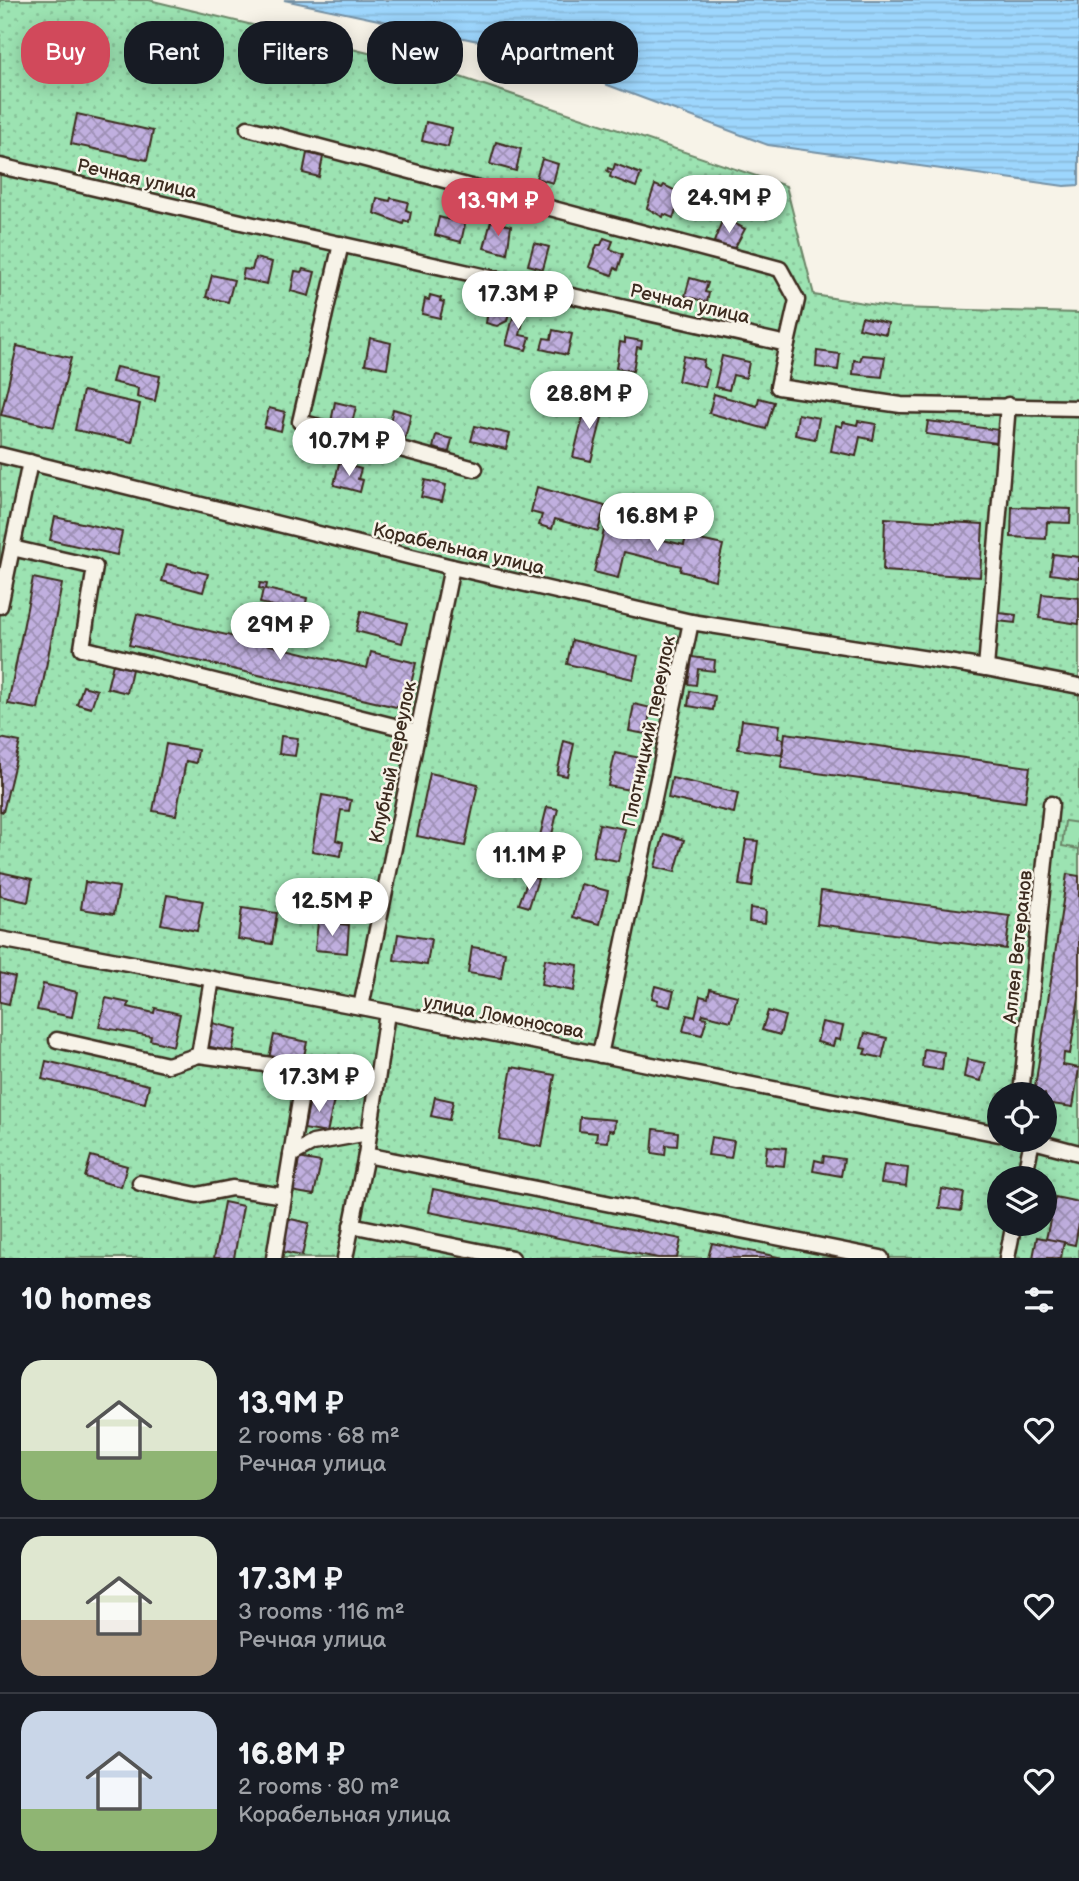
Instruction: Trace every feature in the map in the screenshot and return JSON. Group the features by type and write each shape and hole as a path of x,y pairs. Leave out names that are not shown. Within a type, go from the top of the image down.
{"street":[{"path":"248,128 780,269 797,300 778,387 901,405 1079,408"},
{"name":"Речная улица","path":"0,166 787,344"},
{"path":"341,244 300,422 475,470"},
{"path":"986,668 1008,405"},
{"name":"Корабельная улица","path":"0,455 85,478 691,622 986,668 1079,686"},
{"path":"0,606 30,462"},
{"path":"12,548 95,567 82,648 418,732"},
{"name":"Клубный переулок","path":"361,1007 452,566"},
{"name":"Плотницкий переулок","path":"600,1055 691,622"},
{"name":"Аллея Ветеранов","path":"1022,1082 1051,804"},
{"name":"улица Ломоносова","path":"0,939 361,1007 987,1132"},
{"path":"199,1055 212,979"},
{"path":"345,1258 366,1155 387,1013"},
{"path":"57,1040 168,1065 199,1055 279,1066 301,1095 274,1258"},
{"path":"291,1155 313,1143 368,1133"},
{"path":"1057,1147 1079,1153"},
{"path":"366,1155 881,1258"},
{"path":"141,1183 197,1195 232,1188 284,1196"},
{"path":"351,1225 512,1258"},
{"path":"1007,1258 1011,1236"}],"green space":[{"path":"0,0 149,0 238,21 238,84 353,84 353,49 367,53 367,84 463,84 463,78 786,186 814,295 895,308 1079,313 1079,1258 0,1258"},
{"path":"1065,821 1079,823 1079,849 1062,846"}],"water":[{"path":"284,0 1079,0 1079,185 1064,186 768,145 605,84 638,84 638,21 477,21 477,41 463,38 463,21 383,21"}],"building":[{"path":"77,114 153,131 147,160 71,144"},
{"path":"426,122 452,128 448,147 422,141"},
{"path":"496,142 521,149 516,171 490,164"},
{"path":"307,153 323,157 319,177 303,173"},
{"path":"542,159 558,164 553,183 536,178"},
{"path":"615,164 641,174 636,187 610,177 608,168 613,170"},
{"path":"655,185 662,188 664,185 682,194 673,218 664,214 663,217 647,208"},
{"path":"377,198 408,202 406,210 411,212 409,222 404,220 403,224 374,213"},
{"path":"439,217 465,224 461,242 435,235"},
{"path":"728,220 745,229 734,249 719,247 719,244 714,242 722,221 727,223"},
{"path":"491,221 511,226 507,254 484,248"},
{"path":"604,238 613,241 610,249 623,254 618,270 615,268 612,275 589,267 597,245 601,245"},
{"path":"534,243 549,247 543,269 528,265"},
{"path":"255,258 272,262 267,284 242,279 244,269 252,270"},
{"path":"303,269 315,272 309,296 291,291 295,271 301,272"},
{"path":"212,275 234,280 228,302 206,297"},
{"path":"690,278 708,283 705,292 709,293 707,302 685,296"},
{"path":"430,295 441,298 440,301 444,302 440,318 422,314 425,299 429,300"},
{"path":"490,299 511,303 507,321 497,326 486,323"},
{"path":"516,306 526,309 520,335 530,337 526,350 506,345"},
{"path":"862,317 888,323 886,334 859,328"},
{"path":"553,330 572,334 567,355 541,349 544,338 551,339"},
{"path":"370,338 391,343 387,368 365,364"},
{"path":"625,338 642,341 641,348 637,347 633,371 616,368 620,342 625,343"},
{"path":"17,346 71,358 54,427 1,415"},
{"path":"817,351 840,354 838,370 816,367"},
{"path":"862,355 885,357 882,377 853,374 854,360 860,361"},
{"path":"683,356 704,360 703,367 709,370 705,387 678,381"},
{"path":"722,356 749,362 746,378 733,375 729,390 715,387"},
{"path":"116,367 160,376 155,401 137,397 138,388 112,382"},
{"path":"83,391 140,404 132,442 75,430"},
{"path":"714,394 757,406 759,398 774,402 766,429 709,413"},
{"path":"587,401 605,406 591,461 573,457"},
{"path":"335,402 356,407 351,427 331,422"},
{"path":"269,408 285,412 281,431 264,427"},
{"path":"393,409 411,414 405,439 387,435"},
{"path":"798,414 819,418 815,439 795,435"},
{"path":"858,421 876,424 873,440 860,437 856,456 831,451 836,425 842,427 843,422 857,425"},
{"path":"928,421 999,430 997,443 926,434"},
{"path":"475,426 510,434 506,449 471,441"},
{"path":"436,435 452,439 449,452 433,448"},
{"path":"339,463 361,469 358,479 363,480 360,492 334,485"},
{"path":"425,480 446,485 442,502 421,497"},
{"path":"537,487 605,506 598,531 555,519 552,529 539,525 542,515 531,512"},
{"path":"1012,507 1071,509 1070,523 1047,522 1046,539 1011,537"},
{"path":"55,517 122,532 117,555 50,540"},
{"path":"885,518 983,524 980,577 883,571"},
{"path":"605,526 684,545 686,537 723,545 715,580 680,571 681,566 624,552 618,578 594,572"},
{"path":"1053,554 1079,557 1079,578 1050,574"},
{"path":"167,564 208,574 203,592 162,581"},
{"path":"33,578 62,584 38,709 8,704"},
{"path":"260,583 267,584 266,589 307,598 304,613 260,603 263,589 259,588"},
{"path":"1042,594 1079,598 1079,624 1039,618"},
{"path":"361,611 407,623 402,643 356,631"},
{"path":"999,613 1016,615 1015,623 998,621"},
{"path":"137,614 367,668 371,652 416,663 405,709 129,645"},
{"path":"572,640 638,656 633,679 567,664"},
{"path":"692,657 715,660 714,671 698,669 696,685 688,684"},
{"path":"113,664 132,669 127,693 107,688"},
{"path":"83,686 97,690 91,708 77,704"},
{"path":"690,691 715,696 713,710 688,706"},
{"path":"634,704 651,708 646,734 629,731"},
{"path":"742,720 780,725 778,738 784,739 782,755 738,749"},
{"path":"785,733 1030,767 1025,802 781,768"},
{"path":"281,736 298,738 295,756 279,754"},
{"path":"0,738 20,742 3,812 0,811"},
{"path":"564,741 574,744 567,776 557,774"},
{"path":"166,744 198,750 196,763 186,761 176,815 153,811"},
{"path":"615,753 641,758 635,791 608,786"},
{"path":"430,773 478,784 465,846 417,836"},
{"path":"672,778 738,793 734,813 668,798"},
{"path":"322,795 351,800 349,811 341,810 336,840 343,842 341,856 312,851"},
{"path":"547,807 558,809 550,843 539,840"},
{"path":"599,824 625,829 618,861 593,856"},
{"path":"664,834 684,840 675,872 655,867"},
{"path":"746,840 758,841 752,887 739,885"},
{"path":"0,872 32,879 28,902 0,896"},
{"path":"1067,874 1079,876 1079,997 1070,1054 1064,1053 1063,1065 1079,1068 1073,1107 1057,1105 1057,1082 1036,1082"},
{"path":"529,876 538,879 529,907 519,904"},
{"path":"85,882 119,887 114,914 81,909"},
{"path":"581,884 608,891 600,924 573,917"},
{"path":"821,891 1010,916 1006,949 817,924"},
{"path":"167,895 203,901 197,931 161,924"},
{"path":"242,908 277,913 272,944 238,939"},
{"path":"750,908 766,910 765,923 749,921"},
{"path":"318,922 349,925 347,953 315,950"},
{"path":"398,934 431,939 427,965 394,960"},
{"path":"472,947 505,952 501,978 468,973"},
{"path":"545,959 578,965 574,991 541,985"},
{"path":"0,973 15,977 9,1004 0,1002"},
{"path":"43,984 77,992 72,1017 37,1010"},
{"path":"655,986 674,991 670,1007 657,1004 658,1000 652,998"},
{"path":"710,989 737,996 731,1021 703,1014 702,1017 707,1018 702,1035 683,1031 687,1015 695,1017 700,996 708,998"},
{"path":"106,998 154,1013 155,1008 180,1014 173,1046 150,1040 151,1036 99,1027"},
{"path":"768,1011 785,1016 780,1035 762,1030"},
{"path":"204,1021 237,1029 232,1052 198,1044"},
{"path":"822,1022 843,1026 840,1040 835,1039 833,1046 817,1042"},
{"path":"865,1033 887,1038 882,1058 864,1054 866,1049 861,1048"},
{"path":"274,1035 307,1042 302,1065 269,1058"},
{"path":"924,1049 944,1052 942,1070 922,1067"},
{"path":"967,1059 985,1063 981,1081 964,1077"},
{"path":"46,1061 149,1085 145,1103 42,1079"},
{"path":"512,1067 555,1075 542,1147 499,1139"},
{"path":"311,1096 334,1100 327,1133 304,1129"},
{"path":"435,1097 453,1101 449,1120 431,1116"},
{"path":"580,1117 615,1120 614,1131 609,1130 608,1142 596,1141 597,1133 579,1131"},
{"path":"654,1129 678,1132 677,1146 666,1145 665,1155 652,1153"},
{"path":"711,1137 734,1141 731,1158 708,1155"},
{"path":"767,1146 786,1148 784,1166 765,1164"},
{"path":"91,1156 127,1166 121,1187 85,1177"},
{"path":"824,1156 844,1159 841,1176 813,1171 815,1160 823,1162"},
{"path":"298,1158 321,1162 314,1195 291,1191"},
{"path":"884,1165 908,1168 906,1186 881,1183"},
{"path":"433,1189 681,1239 677,1258 658,1258 429,1212"},
{"path":"942,1189 964,1193 961,1211 939,1208"},
{"path":"1057,1197 1079,1202 1075,1245 1046,1239 1047,1236 1057,1236"},
{"path":"224,1202 243,1206 234,1258 214,1258"},
{"path":"286,1218 309,1223 302,1256 279,1251"},
{"path":"1037,1237 1064,1242 1061,1258 1033,1258"},
{"path":"712,1243 783,1258 708,1258"}]}
